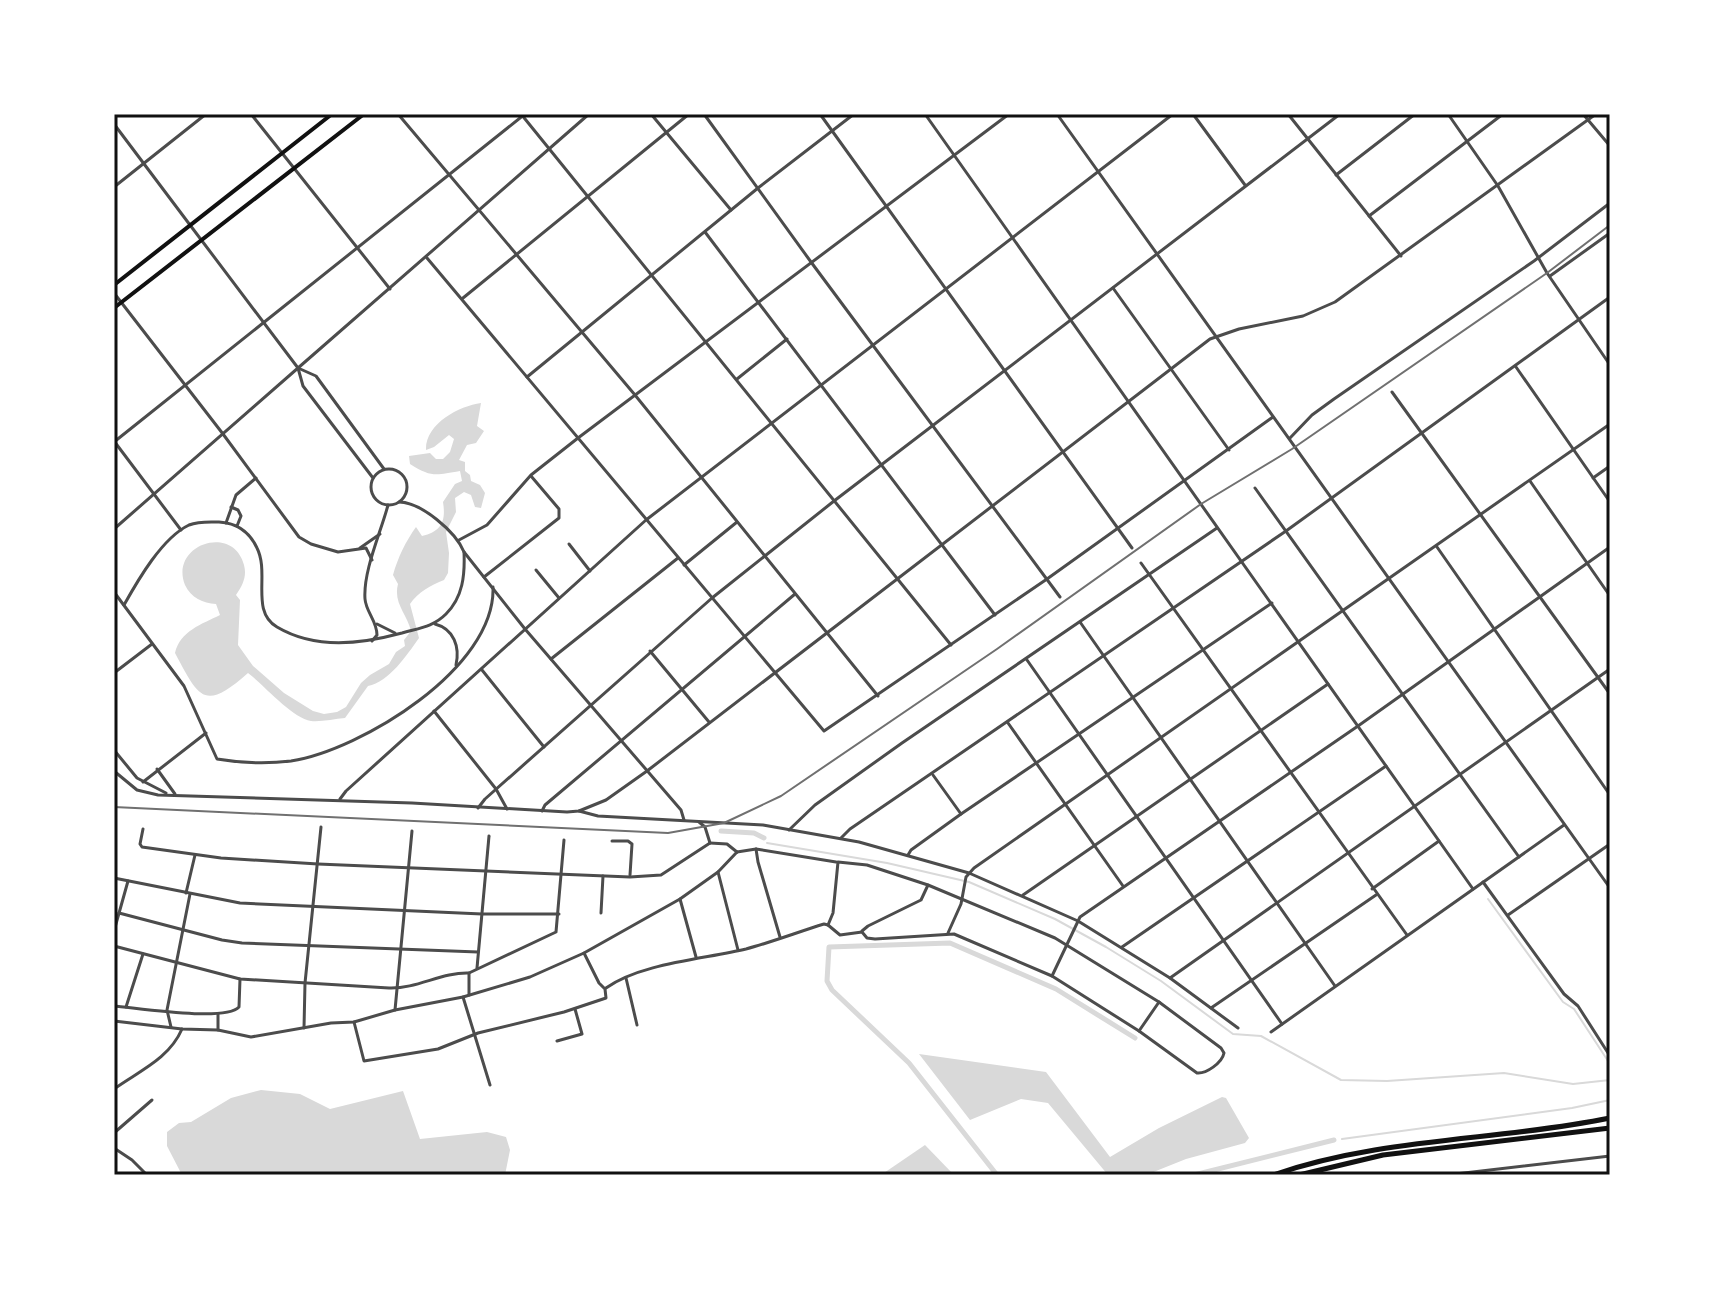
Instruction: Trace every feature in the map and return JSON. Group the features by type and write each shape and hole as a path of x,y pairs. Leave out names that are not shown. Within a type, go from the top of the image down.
{"highway":[{"path":"1273,1175 1371,1149 1610,1117"},
{"path":"1299,1175 1383,1155 1610,1128"}],"main road":[{"path":"114,285 332,114"},
{"path":"114,308 364,114"}],"street":[{"path":"114,187 206,114"},
{"path":"251,114 390,289"},
{"path":"398,114 635,395 878,696"},
{"path":"114,529 589,114"},
{"path":"651,114 731,210"},
{"path":"461,299 689,114"},
{"path":"704,114 1060,597"},
{"path":"820,114 1132,548"},
{"path":"527,377 758,188 854,114"},
{"path":"925,114 1473,889"},
{"path":"459,540 487,525 531,475 578,438 1009,114"},
{"path":"1057,114 1610,888"},
{"path":"339,801 346,791 646,520 1173,114"},
{"path":"1193,114 1246,185"},
{"path":"1288,114 1401,256"},
{"path":"478,808 650,651 764,556 1340,114"},
{"path":"1335,175 1415,114"},
{"path":"1448,114 1498,186 1550,276 1610,365"},
{"path":"1369,216 1503,114"},
{"path":"1583,114 1610,146"},
{"path":"579,811 606,800 647,771 1216,335 1303,316 1348,294 1596,114"},
{"path":"181,530 114,441 523,115 951,645"},
{"path":"114,124 298,368 303,386 373,478"},
{"path":"1290,438 1312,415 1540,256 1610,203"},
{"path":"705,232 995,615"},
{"path":"1550,276 1610,233"},
{"path":"427,258 824,731 1047,579 1273,417"},
{"path":"1113,288 1229,450"},
{"path":"114,293 299,537 338,552 359,548 369,550 372,560"},
{"path":"841,838 1286,531 1610,297"},
{"path":"736,379 787,339"},
{"path":"1516,366 1610,502"},
{"path":"298,368 316,376 384,469"},
{"path":"1392,392 1610,694"},
{"path":"948,933 962,898 967,875 1610,424"},
{"path":"1593,478 1610,466"},
{"path":"413,504 399,502 388,505 374,497 371,488 373,478 384,469 395,470 404,476 406,491 413,504 453,533 464,552 525,629 681,810 684,820"},
{"path":"484,577 558,520 561,514 531,475"},
{"path":"226,523 239,492 256,478"},
{"path":"1530,480 1610,596"},
{"path":"1255,488 1519,857"},
{"path":"399,502 406,491"},
{"path":"372,641 378,632 365,598 366,581 388,505"},
{"path":"231,507 238,510 241,516 237,526"},
{"path":"684,565 737,521"},
{"path":"124,605 142,573 181,530 199,522 226,523 246,532 259,551 263,570 263,609 271,623 288,633 320,641 345,644 372,641 435,624 450,610 461,592 464,552"},
{"path":"789,830 815,805 1217,527"},
{"path":"359,548 380,534"},
{"path":"569,544 590,571"},
{"path":"1437,547 1610,795"},
{"path":"1052,976 1078,921 1123,886 1403,695 1610,547"},
{"path":"551,659 678,558"},
{"path":"1141,563 1407,935"},
{"path":"536,570 559,598"},
{"path":"114,592 184,686 217,759 263,762 291,761 331,749 391,720 433,690 456,667 475,640 491,612 493,587"},
{"path":"542,811 620,739 795,594"},
{"path":"908,855 961,814 1272,603"},
{"path":"374,621 398,634"},
{"path":"1080,622 1335,986"},
{"path":"435,624 445,628 454,640 458,654 456,667"},
{"path":"114,673 153,643"},
{"path":"650,651 710,723"},
{"path":"1027,658 1282,1024"},
{"path":"1170,978 1610,669"},
{"path":"482,670 544,747"},
{"path":"1023,895 1328,684"},
{"path":"434,711 496,789 507,809"},
{"path":"1007,722 1123,886"},
{"path":"142,782 206,733"},
{"path":"114,750 142,782 172,794"},
{"path":"115,762 118,755"},
{"path":"1122,947 1386,766"},
{"path":"157,769 172,794"},
{"path":"114,771 137,790 158,795 579,811 598,816 718,822 841,838 908,855 967,875 1023,895 1078,921 1170,978 1238,1028"},
{"path":"932,774 961,814"},
{"path":"698,820 707,832 710,843"},
{"path":"707,832 718,822"},
{"path":"1271,1032 1564,825"},
{"path":"304,1028 305,983 321,827"},
{"path":"143,829 142,847 195,855 318,864 603,876 661,875 710,843 727,844 737,852"},
{"path":"395,1010 412,831"},
{"path":"477,968 489,836"},
{"path":"114,946 240,979 397,989 469,973 556,932 564,840"},
{"path":"612,841 632,844 630,877"},
{"path":"1372,889 1439,841"},
{"path":"1508,915 1610,844"},
{"path":"756,849 780,937"},
{"path":"114,1021 218,1030 248,1037 354,1022 395,1010 463,997 530,977 584,953 680,899 718,872 737,852 756,849 867,865 962,898 1066,944 1159,1002 1223,1050 1223,1059 1204,1073 1197,1073 1139,1031 1052,976 948,933 875,939 867,938 862,932"},
{"path":"171,1027 167,1010 195,855"},
{"path":"828,925 833,913 838,862"},
{"path":"718,872 739,951"},
{"path":"601,913 603,876"},
{"path":"114,878 231,902 482,914 559,914"},
{"path":"114,931 128,881"},
{"path":"1483,882 1564,994 1578,1006 1610,1056"},
{"path":"605,989 626,978 696,957 739,951 824,924 843,935 862,932 868,926 921,900 928,885"},
{"path":"1211,1008 1376,895"},
{"path":"680,899 696,957"},
{"path":"119,913 242,943 478,952"},
{"path":"354,1022 364,1061 433,1051 474,1035 575,1009 605,999 605,989 584,953"},
{"path":"126,1007 143,954"},
{"path":"469,973 469,995"},
{"path":"626,978 637,1025"},
{"path":"114,1006 218,1013 238,1010 240,979"},
{"path":"463,997 490,1085"},
{"path":"1139,1031 1159,1002"},
{"path":"557,1041 582,1034 575,1009"},
{"path":"218,1013 218,1030"},
{"path":"114,1089 158,1060 176,1041 182,1029"},
{"path":"114,1133 152,1100"},
{"path":"115,1150 132,1160 147,1175"},
{"path":"1447,1175 1610,1156"}],"shaded area":[{"path":"481,403 477,426 484,431 476,443 467,445 459,460 465,462 465,471 471,481 480,485 485,493 481,508 475,507 471,495 464,492 455,498 456,512 446,532 448,573 444,580 425,589 410,604 419,638 397,667 368,686 345,718 323,721 303,719 295,714 248,673 212,696 197,689 175,653 187,634 220,615 216,604 202,601 191,593 185,585 182,571 186,559 194,550 216,542 238,552 244,565 244,580 236,595 240,600 238,645 253,666 284,693 313,711 324,714 337,712 346,707 361,683 389,664 396,652 405,646 404,640 411,631 399,603 398,584 393,575 397,562 416,527 422,536 438,528 444,515 443,502 455,484 462,481 460,471 439,474 424,472 410,464 409,456 430,453 436,459 443,459 450,452 454,439 449,435 426,450 431,432 454,412"},
{"path":"919,1054 1046,1072 1110,1157 1159,1128 1222,1097 1226,1098 1249,1138 1245,1143 1186,1159 1146,1175 1108,1175 1048,1103 1021,1099 970,1120"},
{"path":"261,1090 300,1094 330,1109 403,1091 420,1139 487,1132 506,1137 510,1150 505,1175 182,1175 167,1146 167,1132 179,1123 191,1122 231,1098"},
{"path":"925,1145 954,1175 881,1175"}],"waterway":[{"path":"721,831 754,833 764,838"},
{"path":"767,843 887,863 969,882 1055,919 1106,947 1161,981 1233,1034 1261,1036 1341,1080 1387,1081 1504,1073 1573,1084 1610,1080"},
{"path":"1488,899 1563,1002 1574,1009 1610,1064"},
{"path":"997,1175 909,1063 832,990 827,981 829,947 950,943 1056,989 1135,1038"},
{"path":"1342,1139 1572,1108 1610,1100"},
{"path":"1194,1175 1334,1140"}],"railway":[{"path":"114,807 668,833 724,823 781,796 997,649 1201,504 1292,449 1547,273 1610,225"}]}
